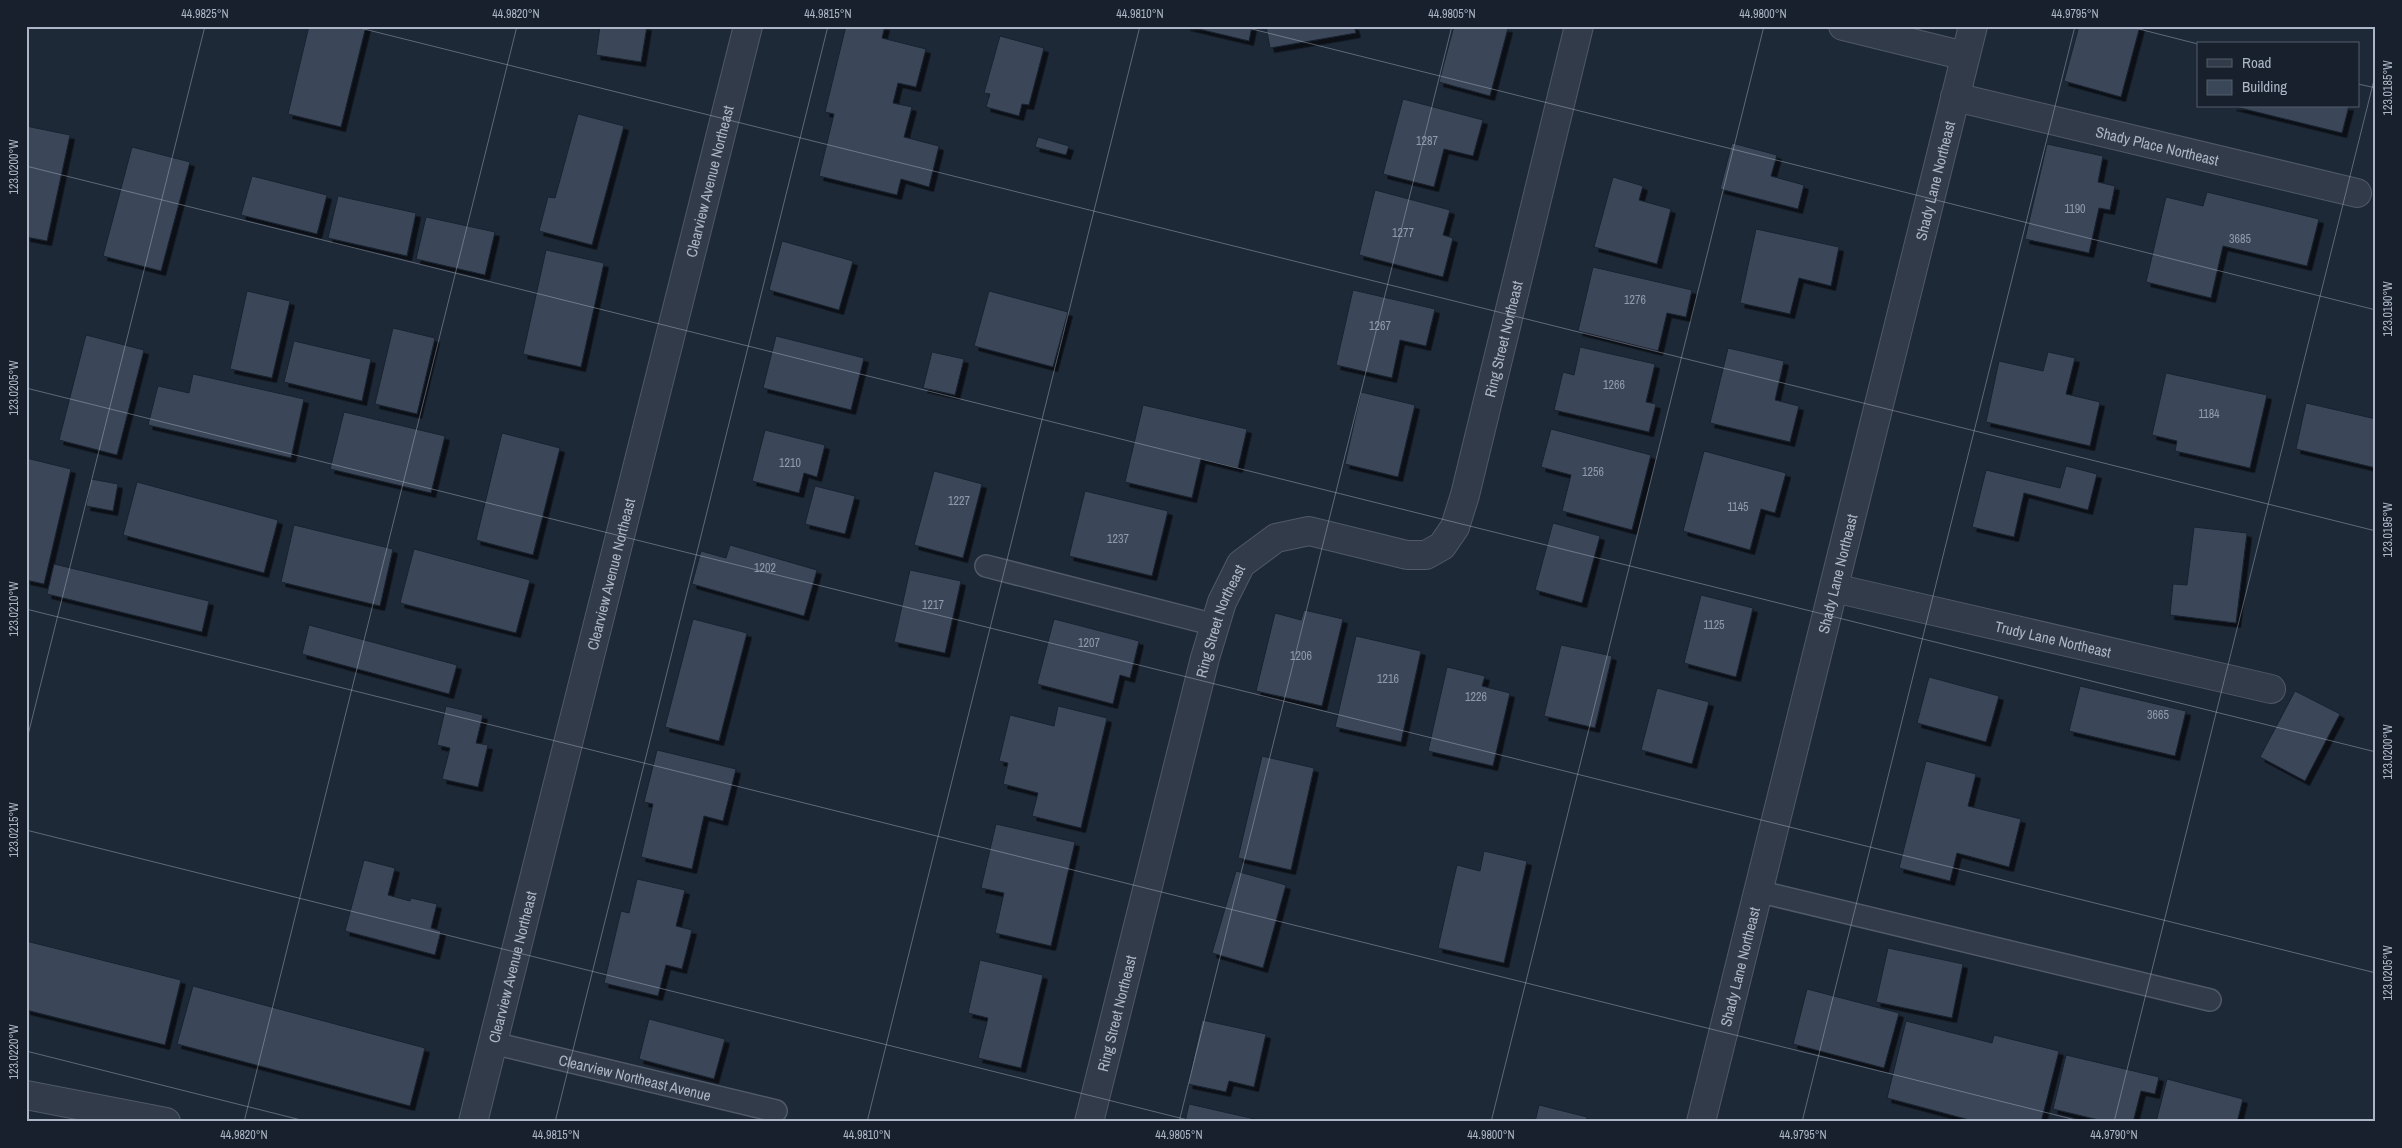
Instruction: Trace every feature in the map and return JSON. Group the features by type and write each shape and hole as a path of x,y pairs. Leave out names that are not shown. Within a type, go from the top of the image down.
{"street":[{"name":"Clearview Avenue Northeast","path":"473,1122 748,26"},
{"name":"Ring Street Northeast","path":"1089,1122 1215,625 1222,602 1241,564 1276,538 1309,531 1407,555 1426,554 1442,546 1455,527 1465,495 1579,26"},
{"path":"1843,26 1965,56"},
{"name":"Shady Lane Northeast","path":"1701,1122 1973,26"},
{"name":"Shady Place Northeast","path":"1956,97 2357,193"},
{"name":"Trudy Lane Northeast","path":"1834,588 2271,689"},
{"path":"26,1095 166,1122"}],"lane":[{"path":"986,566 1215,625"},
{"path":"1758,891 2210,1000"},
{"name":"Clearview Northeast Avenue","path":"493,1042 776,1111"}],"building":[{"path":"309,26 366,26 341,127 288,114"},
{"path":"600,26 647,26 641,62 596,55"},
{"path":"846,26 885,26 882,38 926,49 916,87 898,83 893,103 912,107 904,137 939,146 929,187 901,179 897,195 819,176 834,114 825,112"},
{"path":"1186,26 1252,26 1249,41"},
{"path":"1266,26 1354,26 1356,33 1270,48"},
{"path":"1454,26 1508,28 1490,96 1439,82"},
{"path":"2079,26 2140,26 2121,97 2064,81"},
{"path":"1000,36 1044,48 1029,105 1022,104 1019,116 986,107 990,94 984,93"},
{"path":"1403,99 1483,120 1473,156 1444,149 1434,187 1383,174"},
{"path":"2240,108 2348,108 2342,133"},
{"path":"578,114 624,126 592,245 539,231 548,197 555,198"},
{"path":"26,126 70,135 47,241 26,237"},
{"path":"1038,137 1069,146 1066,155 1035,147"},
{"path":"1732,143 1777,155 1771,176 1804,185 1798,209 1720,189"},
{"path":"2047,144 2103,156 2098,182 2115,186 2110,210 2099,208 2089,253 2025,239"},
{"path":"132,147 190,162 161,271 103,256"},
{"path":"252,176 327,195 317,234 241,215"},
{"path":"1613,177 1643,186 1639,200 1671,209 1657,264 1594,247"},
{"path":"1375,190 1450,210 1443,235 1453,238 1443,277 1359,255"},
{"path":"2207,192 2319,219 2307,266 2223,246 2211,298 2146,282 2166,197 2203,206"},
{"path":"338,196 416,213 407,256 328,238"},
{"path":"426,217 495,232 485,275 416,259"},
{"path":"1756,229 1839,247 1831,286 1799,278 1790,314 1740,303"},
{"path":"782,241 853,261 839,310 769,290"},
{"path":"546,250 604,263 581,367 523,354"},
{"path":"1593,267 1692,290 1686,317 1667,313 1658,351 1578,331"},
{"path":"1353,290 1435,309 1426,346 1400,340 1392,378 1336,365"},
{"path":"247,291 290,301 272,378 230,369"},
{"path":"989,291 1068,312 1053,367 974,346"},
{"path":"393,328 435,338 417,414 375,404"},
{"path":"86,335 144,350 117,455 59,440"},
{"path":"776,336 864,358 851,410 763,388"},
{"path":"294,341 371,359 362,401 284,382"},
{"path":"1580,347 1655,364 1646,402 1656,404 1649,432 1554,410 1563,372 1574,375"},
{"path":"1728,348 1784,361 1775,400 1799,406 1790,442 1710,423"},
{"path":"932,352 964,359 955,395 923,388"},
{"path":"2048,352 2075,358 2066,394 2100,402 2090,446 1986,422 1999,361 2043,371"},
{"path":"2166,373 2267,395 2250,468 2175,451 2177,441 2152,435"},
{"path":"193,374 304,399 291,458 148,425 158,386 189,393"},
{"path":"1361,392 1415,405 1398,477 1345,464"},
{"path":"2306,403 2376,419 2376,468 2296,449"},
{"path":"1143,405 1247,429 1238,468 1201,459 1192,498 1125,482"},
{"path":"344,412 445,436 431,493 330,469"},
{"path":"1551,429 1651,455 1632,530 1562,511 1571,475 1541,467"},
{"path":"765,430 825,445 817,477 804,473 799,493 752,481"},
{"path":"502,433 560,448 533,555 476,540"},
{"path":"1704,451 1786,473 1775,513 1761,509 1750,550 1683,531"},
{"path":"26,458 71,469 44,584 26,580"},
{"path":"2066,466 2097,474 2088,510 2024,493 2014,537 1972,527 1986,470 2060,488"},
{"path":"934,471 982,484 963,558 914,545"},
{"path":"91,479 118,484 113,511 86,506"},
{"path":"137,482 278,520 264,573 123,535"},
{"path":"815,486 855,496 845,534 805,524"},
{"path":"1085,491 1168,511 1152,576 1069,556"},
{"path":"1553,523 1600,536 1582,603 1535,590"},
{"path":"294,525 393,549 380,606 281,582"},
{"path":"2194,527 2247,533 2236,623 2170,615 2173,584 2187,585"},
{"path":"730,545 817,570 804,616 692,584 701,551 726,558"},
{"path":"414,549 530,580 516,633 400,603"},
{"path":"54,564 209,601 202,632 47,594"},
{"path":"910,570 961,581 945,653 894,642"},
{"path":"1701,595 1753,608 1736,677 1684,663"},
{"path":"1304,610 1343,619 1322,706 1256,691 1275,613 1301,620"},
{"path":"693,619 747,633 719,741 665,727"},
{"path":"1054,619 1139,641 1130,678 1120,675 1113,704 1037,684"},
{"path":"309,625 457,665 449,694 302,654"},
{"path":"1356,636 1421,651 1401,742 1335,727"},
{"path":"1561,645 1612,656 1595,728 1544,716"},
{"path":"1447,667 1485,676 1482,686 1510,693 1493,766 1428,751"},
{"path":"1929,677 1999,696 1986,742 1917,723"},
{"path":"2080,686 2186,711 2175,756 2069,731"},
{"path":"1657,688 1709,702 1692,764 1641,750"},
{"path":"2295,691 2340,714 2305,781 2260,757"},
{"path":"446,706 483,715 476,743 488,745 478,787 442,779 450,748 437,745"},
{"path":"1058,706 1107,718 1081,828 1032,816 1038,793 1003,784 1008,763 999,761 1010,715 1054,726"},
{"path":"657,750 736,769 723,821 704,816 692,869 641,857 653,804 644,802"},
{"path":"1262,756 1314,768 1291,870 1238,858"},
{"path":"1926,761 1976,774 1968,806 2021,819 2009,867 1957,853 1950,881 1899,868"},
{"path":"996,824 1075,842 1051,946 995,933 1004,893 981,888"},
{"path":"1484,851 1527,861 1504,963 1438,948 1457,865 1480,871"},
{"path":"364,860 395,868 388,895 410,901 411,898 437,904 431,928 441,931 435,955 345,931"},
{"path":"1236,871 1286,885 1263,968 1212,953"},
{"path":"637,879 685,890 676,926 692,930 682,969 666,965 658,996 604,983 621,911 629,913"},
{"path":"26,941 181,980 165,1045 26,1010"},
{"path":"1888,948 1963,964 1952,1018 1876,1002"},
{"path":"980,960 1043,975 1021,1068 978,1058 988,1018 968,1013"},
{"path":"193,986 425,1048 410,1106 177,1044"},
{"path":"1807,989 1899,1013 1884,1068 1793,1044"},
{"path":"649,1019 725,1039 714,1079 639,1059"},
{"path":"1202,1020 1266,1034 1254,1087 1229,1081 1226,1092 1188,1084"},
{"path":"1906,1021 1992,1043 1994,1035 2059,1051 2041,1122 1977,1122 1887,1098"},
{"path":"2066,1055 2159,1077 2155,1094 2141,1091 2133,1122 2107,1122 2053,1109"},
{"path":"2167,1079 2243,1099 2237,1122 2156,1122"},
{"path":"1189,1104 1268,1122 1185,1122"},
{"path":"1539,1105 1587,1117 1586,1122 1535,1122"}]}
